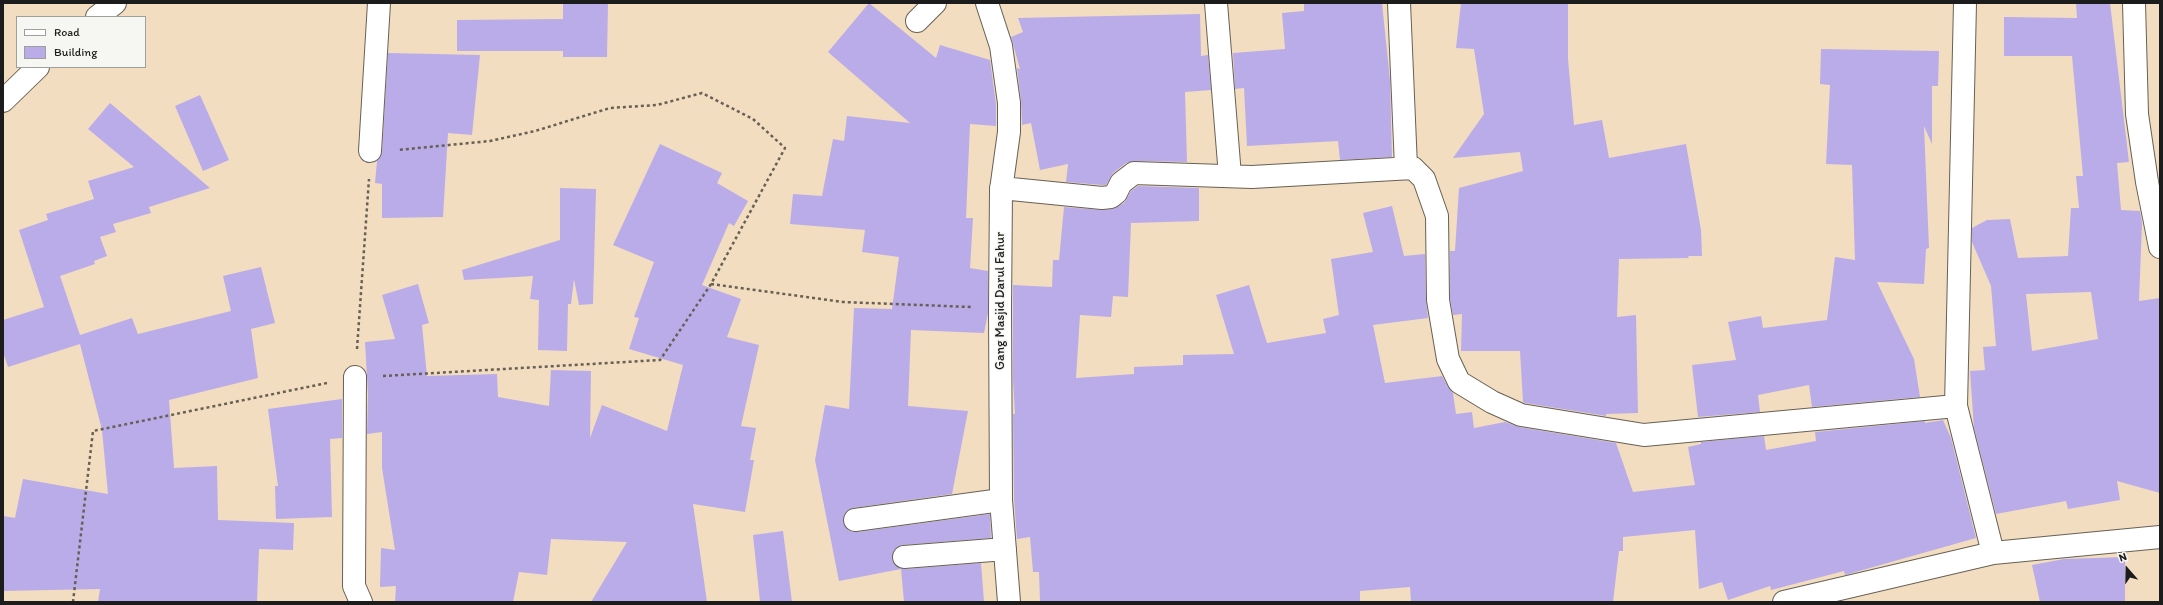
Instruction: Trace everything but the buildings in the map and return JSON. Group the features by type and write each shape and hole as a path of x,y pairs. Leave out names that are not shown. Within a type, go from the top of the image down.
{"street":[{"path":"99,16 114,3"},
{"path":"370,152 379,3"},
{"path":"917,21 935,3"},
{"name":"Gang Masjid Darul Fahur","path":"987,3 1001,46 1009,103 1009,132 1001,188 1000,309 1001,500 1009,602"},
{"path":"1216,3 1230,176"},
{"path":"1399,3 1406,167"},
{"path":"1965,3 1956,406 1993,553"},
{"path":"2134,3 2137,114 2147,182 2160,247"},
{"path":"3,101 37,68"},
{"path":"1001,188 1102,198 1116,193 1121,183 1134,173 1252,177 1406,167 1413,168 1424,179 1437,216 1438,300 1448,359 1460,382 1492,402 1521,415 1644,435 1956,406"},
{"path":"355,378 354,586 361,602"},
{"path":"855,520 1001,500"},
{"path":"1784,602 1993,553 2160,537"},
{"path":"904,557 1005,549"}],"path":[{"path":"73,602 93,431 355,378 660,360 711,284 785,148 753,119 702,93 657,105 610,108 535,131 490,141 370,152 355,378"},
{"path":"711,284 843,302 1000,309"}]}
